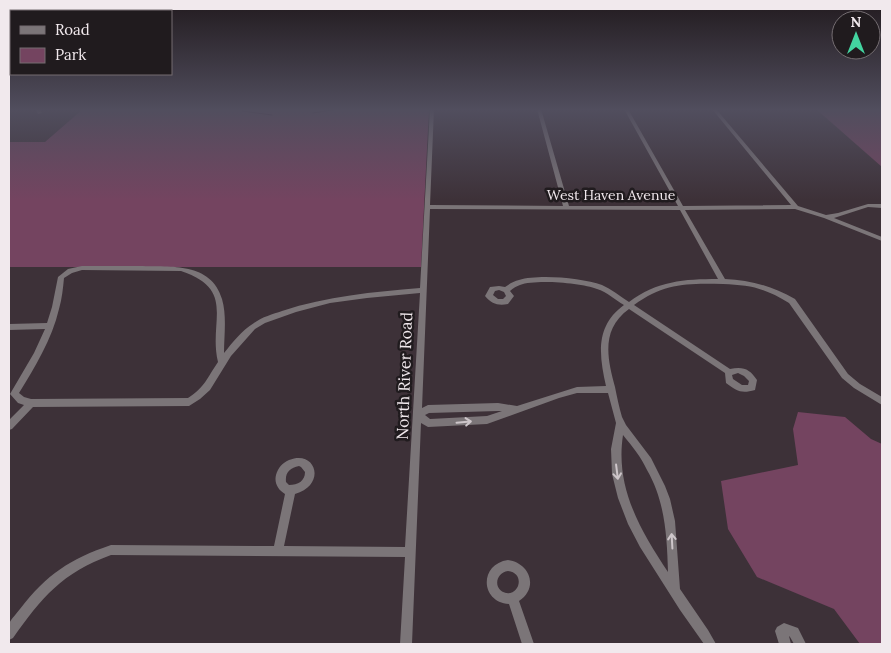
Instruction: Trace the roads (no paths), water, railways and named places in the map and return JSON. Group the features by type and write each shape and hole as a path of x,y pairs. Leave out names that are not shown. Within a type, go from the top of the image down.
{"street":[{"name":"North River Road","path":"406,644 430,139"},
{"path":"548,139 567,208"},
{"path":"643,139 723,282"},
{"path":"739,139 796,207 882,239"},
{"path":"826,217 842,216 867,205 882,206"},
{"name":"West Haven Avenue","path":"427,207 796,207"},
{"path":"222,362 220,354 220,296 214,288 194,272 181,269 82,268 70,271 61,277 55,310 49,326 38,353 14,394 21,400 31,403 189,402 203,394 213,381 222,362 252,328 266,320 294,309 364,294 423,290"},
{"path":"506,290 518,282 579,282 604,288 730,372"},
{"path":"674,590 671,532 665,499 648,461 620,424 611,390 604,345 607,326 617,313 655,290 674,283 748,282 780,292 792,301 845,376 856,386 882,401"},
{"path":"9,327 49,326"},
{"path":"516,409 498,407 428,409 418,415 428,423 488,420 544,399 577,390 611,390"},
{"path":"9,426 31,403"},
{"path":"620,424 616,440 616,467 627,512 646,551 710,644"},
{"path":"278,551 291,490"},
{"path":"9,634 30,604 46,586 66,570 89,556 112,550 411,552"},
{"path":"513,599 528,644"},
{"path":"785,644 780,635 780,631 784,629 794,632 800,644"}]}
